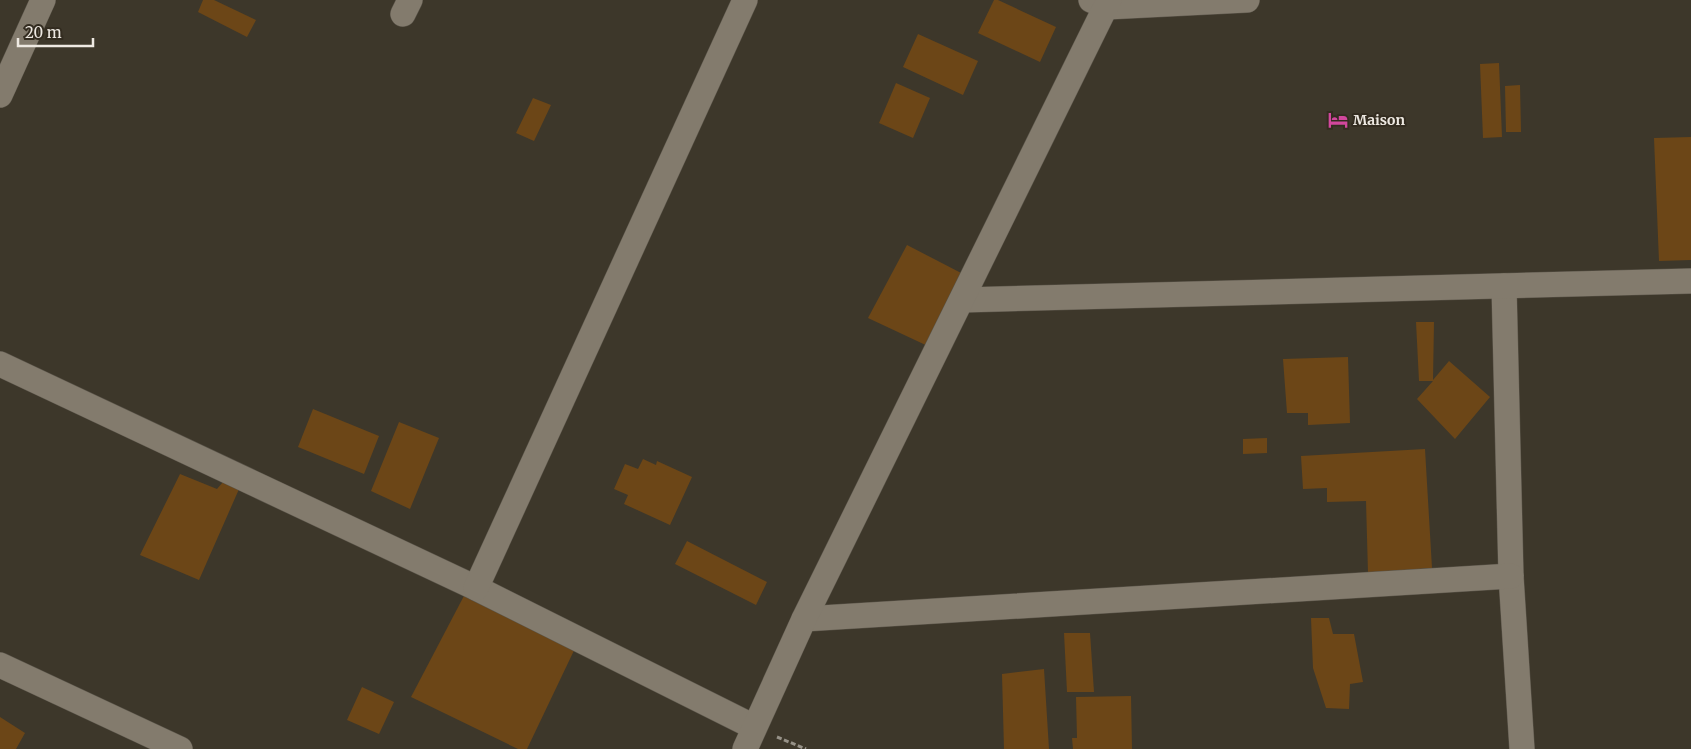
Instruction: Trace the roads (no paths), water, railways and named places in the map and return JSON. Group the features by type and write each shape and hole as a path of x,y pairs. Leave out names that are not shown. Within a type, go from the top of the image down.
{"street":[{"path":"0,95 43,0"},
{"path":"476,588 745,0"},
{"path":"0,364 476,588 749,738 804,619 1030,160 1102,2 1247,0"},
{"path":"962,300 1691,280"},
{"path":"1504,286 1511,576 1522,749"},
{"path":"804,619 1511,576"},
{"path":"0,665 180,749"}],"place":[{"name":"Maison","path":"1338,120"}]}
